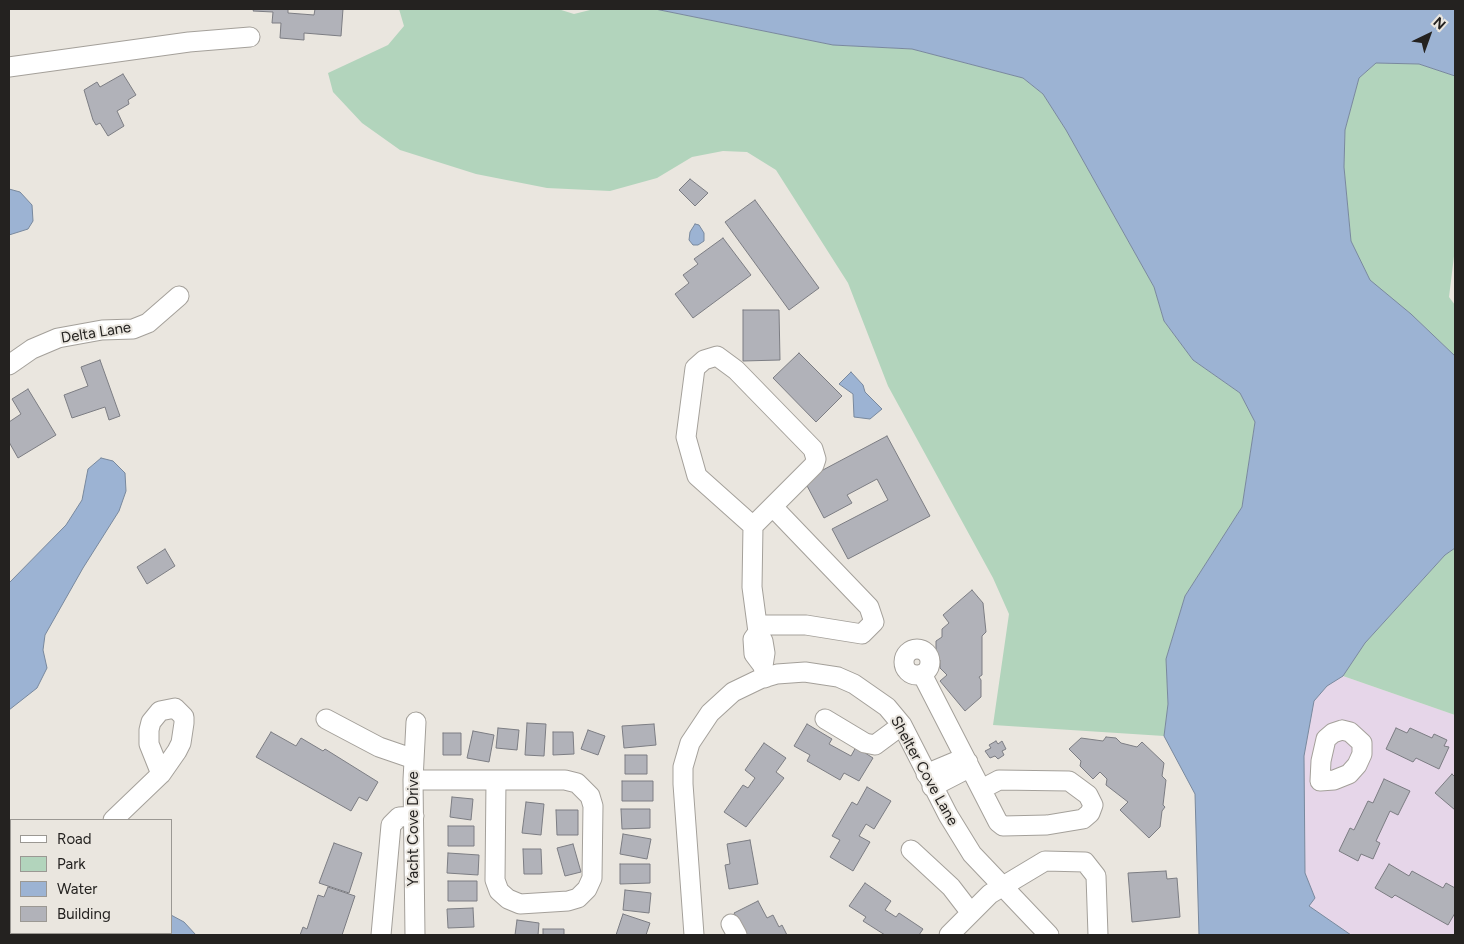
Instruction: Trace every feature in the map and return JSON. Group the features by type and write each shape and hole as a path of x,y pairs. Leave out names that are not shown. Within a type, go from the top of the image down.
{"street":[{"path":"9,67 250,37"},
{"name":"Delta Lane","path":"9,365 32,349 58,338 102,330 133,328 148,323 179,296"},
{"path":"753,526 697,476 686,437 695,368 704,360 717,356 726,361 812,449 816,459 814,465 753,526 752,587 757,628 763,641 765,654 764,672"},
{"path":"757,628 806,625 862,634 874,622 869,607 773,507"},
{"name":"Shelter Cove Lane","path":"694,935 683,784 686,756 702,722 733,692 764,672 805,672 838,677 877,699 902,725 929,780 972,854 1049,935"},
{"path":"922,674 998,822 1003,826 1047,825 1082,819 1090,813 1093,805 1088,795 1069,781 999,780 982,789"},
{"path":"326,719 379,747 414,759"},
{"path":"824,719 865,743 874,745 902,725"},
{"name":"Yacht Cove Drive","path":"415,935 413,780 416,722"},
{"path":"929,780 957,760 968,762"},
{"path":"114,819 161,774"},
{"path":"413,780 496,780 565,780 577,783 590,796 593,806 592,878 587,889 578,898 568,901 520,904 508,899 499,891 495,880 496,780"},
{"path":"381,935 391,825 399,817 414,816"},
{"path":"911,850 951,887 970,913"},
{"path":"949,935 990,894 1045,861 1085,862 1096,876 1098,935"}],"shaded area":[{"path":"1343,676 1455,715 1455,935 1351,935 1309,906 1305,873 1304,756 1314,701 1327,686"}],"green space":[{"path":"399,9 558,9 574,14 594,9 655,9 833,45 912,49 1023,78 1043,94 1066,130 1154,287 1164,321 1193,360 1240,393 1255,422 1242,507 1185,596 1166,659 1168,704 1164,736 993,725 1009,614 993,578 888,386 848,283 776,170 747,152 723,151 692,157 657,178 610,191 547,188 476,174 400,150 362,123 333,92 328,73 388,45 404,26"},
{"path":"1376,63 1419,64 1455,76 1455,248 1449,297 1455,305 1455,356 1411,314 1370,281 1351,241 1344,167 1345,130 1359,78"},
{"path":"1455,548 1455,715 1343,676 1365,643 1445,555"}],"water":[{"path":"655,9 1455,9 1455,76 1419,64 1376,63 1359,78 1345,130 1344,167 1351,241 1370,280 1411,314 1455,356 1455,548 1445,555 1365,643 1343,676 1327,686 1314,701 1304,756 1305,873 1315,898 1309,906 1351,935 1199,935 1195,794 1164,736 1168,704 1166,659 1185,596 1242,507 1255,422 1240,393 1193,360 1164,321 1154,287 1066,130 1043,94 1023,78 912,49 833,45"},
{"path":"9,189 20,192 32,205 33,221 28,229 9,235"},
{"path":"695,224 699,225 704,233 704,241 698,245 693,245 689,240 690,232"},
{"path":"851,372 863,385 865,392 882,409 870,419 854,417 853,394 839,384"},
{"path":"101,458 113,461 125,473 126,491 119,511 83,568 45,635 43,650 47,668 37,688 9,710 9,583 66,525 82,500 88,469"},
{"path":"9,916 10,934 172,934 172,916 184,922 196,935 9,935"}],"building":[{"path":"254,9 288,9 288,13 314,15 315,9 343,9 341,36 304,33 304,40 280,38 281,23 272,23 273,12 253,11"},
{"path":"123,74 136,95 128,100 129,104 117,111 124,126 108,136 100,123 96,125 93,120 84,90 97,82 100,87"},
{"path":"690,179 708,193 695,206 679,190"},
{"path":"755,200 819,288 789,310 725,222"},
{"path":"723,238 751,275 693,318 675,294 689,283 683,275 698,264 694,259"},
{"path":"743,310 779,310 780,360 743,361"},
{"path":"799,353 842,396 816,422 773,378"},
{"path":"100,360 120,416 109,420 105,407 72,418 64,395 88,386 81,367"},
{"path":"28,389 56,435 18,458 9,442 9,422 21,414 12,399"},
{"path":"887,436 930,516 848,559 832,529 888,500 877,479 847,495 852,503 824,518 804,480"},
{"path":"165,549 175,566 147,584 137,567"},
{"path":"972,590 983,603 986,632 982,636 982,675 979,677 981,680 981,697 965,711 940,681 947,675 940,668 940,660 936,656 936,641 942,637 942,629 949,623 943,615"},
{"path":"527,723 546,724 544,756 525,755"},
{"path":"654,724 656,745 624,748 622,726"},
{"path":"807,724 832,739 829,744 851,756 856,747 873,758 859,781 844,773 840,780 807,761 810,755 794,746"},
{"path":"498,728 519,730 517,750 496,748"},
{"path":"1396,728 1407,733 1410,728 1432,738 1434,734 1447,740 1444,746 1449,747 1439,769 1416,758 1413,762 1386,749"},
{"path":"588,730 605,736 598,755 581,749"},
{"path":"473,731 494,735 489,762 467,758"},
{"path":"271,732 296,746 301,738 323,751 325,749 378,782 367,801 359,797 351,811 256,757"},
{"path":"553,732 573,732 574,754 553,755"},
{"path":"443,733 461,733 461,755 443,755"},
{"path":"1106,737 1116,738 1121,743 1137,747 1142,742 1164,763 1162,776 1166,780 1163,805 1165,807 1162,811 1160,827 1149,838 1120,810 1128,802 1106,785 1107,779 1100,772 1093,779 1080,766 1081,761 1069,749 1081,738 1103,741"},
{"path":"996,741 998,744 1002,741 1006,749 1002,751 1004,755 998,759 995,756 990,758 985,751 991,748 989,745"},
{"path":"764,743 786,758 776,772 784,778 746,827 724,812 743,785 748,788 755,778 745,770"},
{"path":"625,755 647,755 647,774 625,774"},
{"path":"1452,774 1455,777 1455,810 1435,793"},
{"path":"1384,779 1410,791 1398,815 1390,811 1376,841 1380,843 1373,859 1361,854 1358,861 1339,851 1350,828 1354,830 1368,801 1373,803"},
{"path":"622,781 653,781 653,801 622,801"},
{"path":"867,787 891,801 874,829 866,824 859,836 870,842 853,871 830,857 840,840 832,836 852,802 857,805"},
{"path":"452,797 473,799 471,820 450,817"},
{"path":"526,802 544,804 541,835 522,833"},
{"path":"621,809 650,809 650,828 622,829"},
{"path":"556,810 578,810 578,835 557,835"},
{"path":"448,826 474,826 474,846 448,846"},
{"path":"623,834 651,839 647,859 620,854"},
{"path":"750,840 758,884 729,889 725,865 730,864 727,844"},
{"path":"334,843 362,853 349,893 319,883"},
{"path":"573,844 581,872 565,876 557,848"},
{"path":"523,849 541,849 542,874 524,874"},
{"path":"448,853 479,855 478,875 447,873"},
{"path":"620,864 650,864 650,883 620,884"},
{"path":"1389,864 1409,876 1412,871 1443,888 1446,883 1455,888 1455,913 1448,925 1395,895 1392,898 1375,888"},
{"path":"1166,871 1167,879 1177,878 1180,917 1132,922 1128,873"},
{"path":"448,881 477,881 477,901 448,901"},
{"path":"865,883 891,901 885,910 896,917 899,913 923,929 919,935 885,935 863,921 866,917 849,906"},
{"path":"328,887 355,896 342,935 300,935 303,927 307,929 318,895 324,897"},
{"path":"625,890 651,893 649,913 623,910"},
{"path":"758,901 767,918 773,915 779,927 782,925 787,935 746,935 734,913"},
{"path":"473,908 474,927 448,928 447,909"},
{"path":"623,914 650,923 646,935 616,935"},
{"path":"517,920 539,923 538,935 515,935"},
{"path":"543,929 564,929 564,935 543,935"}]}
